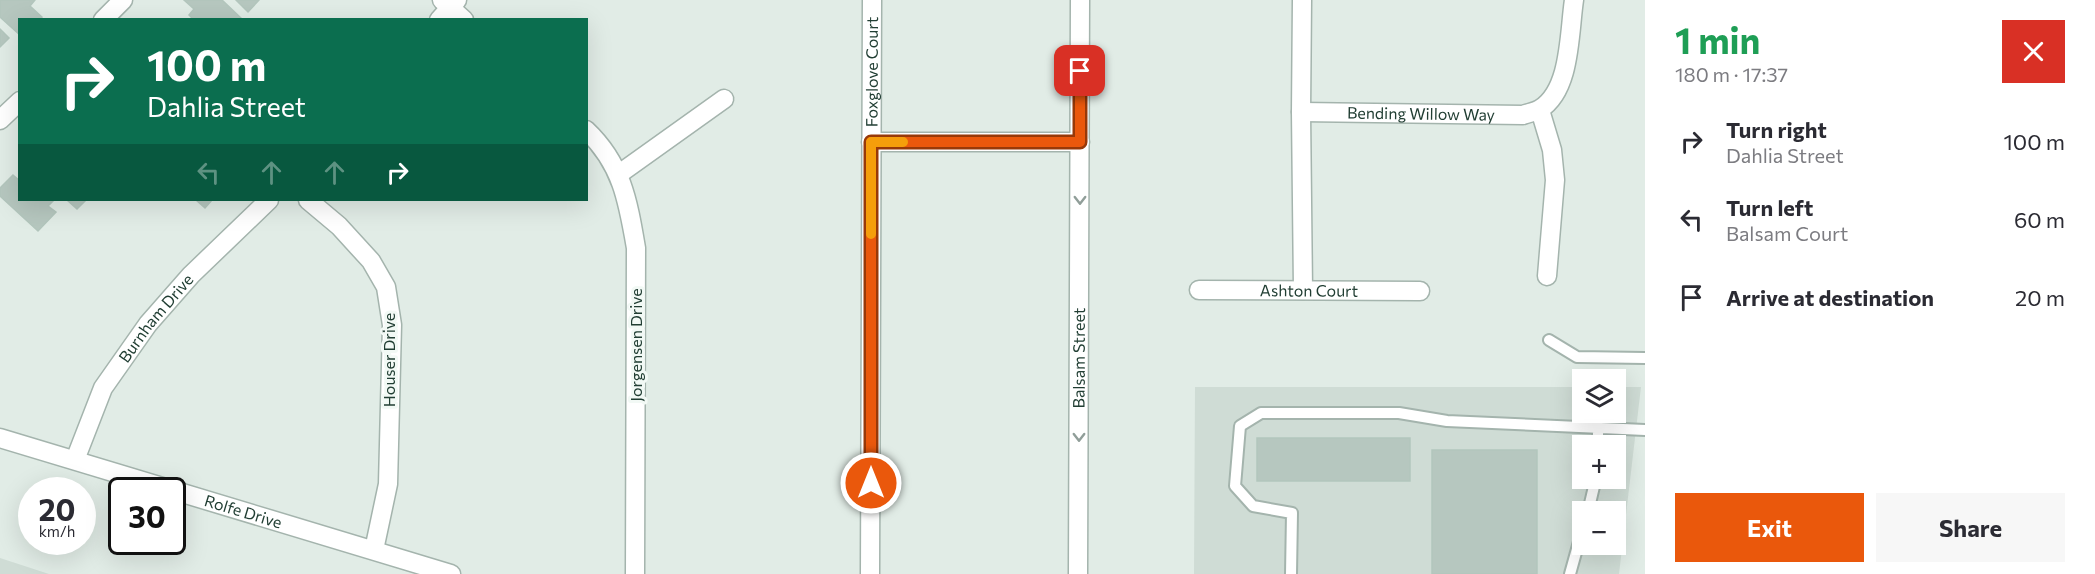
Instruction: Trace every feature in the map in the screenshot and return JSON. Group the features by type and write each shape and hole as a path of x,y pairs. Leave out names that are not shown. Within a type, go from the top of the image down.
{"street":[{"path":"105,18 123,0"},
{"name":"Foxglove Court","path":"870,574 872,0"},
{"name":"Balsam Street","path":"1078,574 1080,0"},
{"path":"1302,0 1303,290"},
{"path":"1547,276 1555,180 1552,150 1539,110 1554,97 1563,79 1574,0"},
{"path":"619,174 724,99"},
{"path":"0,120 18,103"},
{"name":"Bending Willow Way","path":"1301,112 1522,115 1539,110"},
{"name":"Jorgensen Drive","path":"588,132 603,145 619,174 629,208 636,248 635,574"},
{"path":"871,142 1080,142"},
{"name":"Burnham Drive","path":"75,460 103,388 148,324 191,275 268,201"},
{"name":"Houser Drive","path":"309,201 339,226 370,261 386,287 392,325 388,484 374,550"},
{"name":"Ashton Court","path":"1198,290 1420,291"},
{"name":"Rolfe Drive","path":"0,438 451,574"}],"lane":[{"path":"1549,340 1577,357 1645,358"},
{"path":"1291,574 1292,513 1253,506 1235,486 1240,426 1261,412 1399,413 1447,421 1645,430"},
{"path":"1598,428 1598,435"},
{"path":"1570,574 1575,555"}],"shaded area":[{"path":"1195,387 1572,387 1572,423 1626,423 1626,387 1641,387 1626,514 1626,501 1572,501 1572,555 1621,555 1619,574 1194,574"},
{"path":"0,558 49,574 0,574"}],"building":[{"path":"0,0 35,0 30,6 42,17 18,18 18,33 0,17"},
{"path":"184,0 222,0 241,18 192,18 189,15 194,9"},
{"path":"236,0 259,0 248,12"},
{"path":"0,29 9,38 0,47"},
{"path":"13,175 18,179 18,201 53,201 48,206 56,212 38,231 0,196 0,188"},
{"path":"68,201 85,201 77,209"},
{"path":"197,201 211,201 205,208"},
{"path":"1257,438 1410,438 1410,481 1257,481"},
{"path":"1432,450 1537,450 1537,574 1432,574"}],"slow traffic":[{"path":"871,234 871,142 903,142"}],"route":[{"path":"871,483 871,142 1080,142 1080,71"}]}
